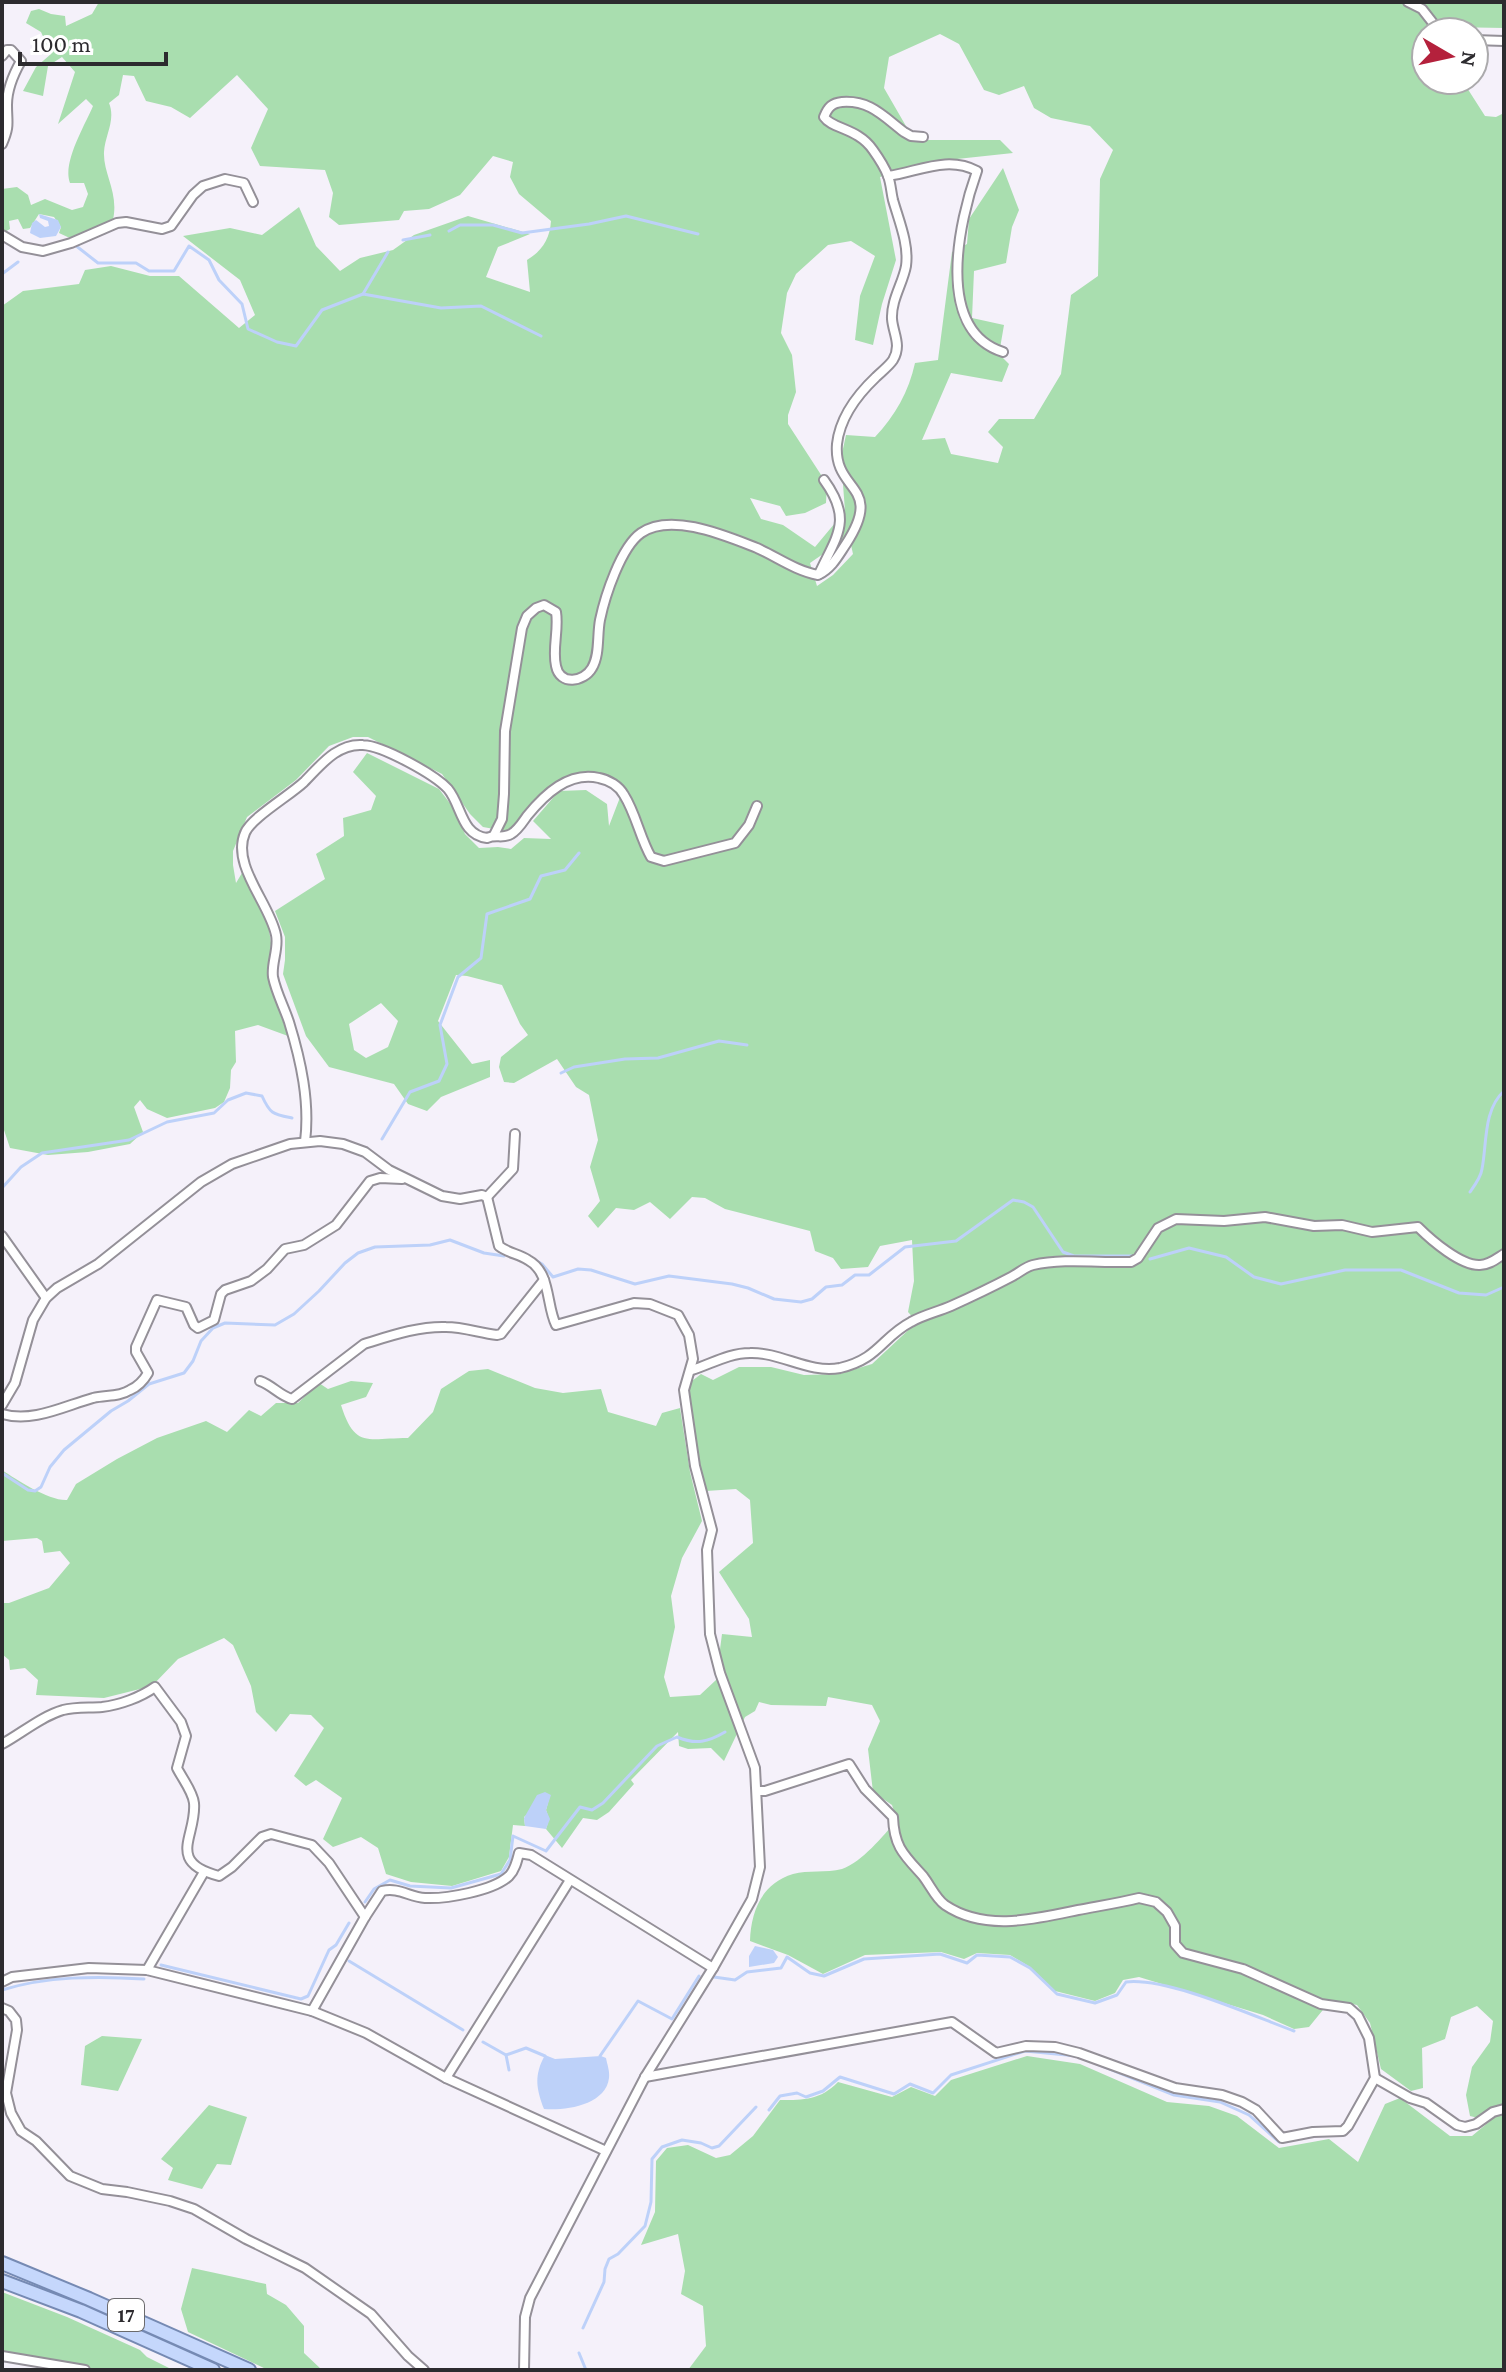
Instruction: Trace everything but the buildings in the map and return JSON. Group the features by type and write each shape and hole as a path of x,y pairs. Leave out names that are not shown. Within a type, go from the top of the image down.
{"main road":[{"name":"17","path":"2,2262 249,2370"},
{"name":"17","path":"2,2282 81,2311 213,2370"}],"street":[{"path":"1408,2 1422,9 1427,16"},
{"path":"2,56 11,50 21,61 9,90 9,127 2,144"},
{"path":"494,835 502,819 507,705 522,628 527,616 536,608 544,605 556,612 557,671 572,681 581,679 591,671 595,661 600,619 608,592 627,546 641,532 664,524 689,526 757,549 818,575 834,563 855,530 862,504 836,458 837,439 860,393 893,360 897,348 893,309 906,256 888,176 872,148 859,135 828,122 824,117 828,107 836,102 865,103 904,132 923,137"},
{"path":"888,176 933,165 969,167 977,171 962,215 959,298 972,331 990,347 1003,352"},
{"path":"2,235 22,247 43,251 71,243 117,223 162,229 171,226 203,186 225,179 244,183 253,202"},
{"path":"818,575 840,529 841,514 835,495 824,480"},
{"path":"305,1142 305,1088 273,974 278,946 276,933 268,909 244,863 242,846 250,824 285,799 325,761 343,748 359,744 374,746 436,779 447,788 472,833 487,838 510,835 553,789 568,780 596,777 609,781 623,792 645,847 651,857 659,861 735,843 749,825 757,806"},
{"path":"487,1197 513,1169 515,1134"},
{"path":"2,1405 15,1383 33,1320 46,1298 98,1264 220,1170 290,1144 328,1142 355,1147 389,1170 449,1199 487,1197"},
{"path":"2,1414 35,1416 92,1398 131,1390 148,1373 136,1347 157,1300 186,1307 194,1325 198,1328 206,1325 214,1320 225,1290 251,1281 285,1249 304,1245 336,1225 370,1181 407,1178"},
{"path":"487,1197 499,1246 508,1253 530,1260 539,1269 556,1325 634,1303 650,1304 678,1315 689,1335 693,1359 684,1390 688,1426 712,1530 707,1550 710,1634 720,1673 755,1768 760,1867 752,1899 645,2077 530,2298 525,2317 524,2370"},
{"path":"692,1370 730,1356 751,1353 770,1355 809,1367 841,1368 862,1361 909,1323 951,1306 1030,1266 1058,1262 1131,1262 1138,1258 1158,1228 1176,1219 1224,1221 1265,1217 1314,1226 1342,1225 1372,1232 1418,1227 1470,1264 1483,1265 1504,1254"},
{"path":"2,1236 46,1298"},
{"path":"260,1381 292,1399 364,1344 385,1337 447,1326 501,1334 544,1280"},
{"path":"2,1744 64,1709 121,1703 146,1694 155,1687 181,1722 186,1736 177,1768 194,1800 187,1835 187,1853 194,1864 204,1872 219,1876 262,1837 271,1834 312,1845 329,1863 365,1917"},
{"path":"645,2077 952,2022 996,2053 1026,2046 1055,2047 1098,2058 1175,2088 1222,2095 1242,2102 1256,2110 1282,2138 1313,2132 1343,2131 1375,2078 1369,2038 1358,2016 1349,2008 1321,2004 1243,1969 1183,1953 1175,1944 1175,1926 1167,1912 1156,1902 1139,1898 1006,1922 960,1914 941,1903 934,1890 900,1851 894,1834 893,1817 865,1789 849,1764 757,1791"},
{"path":"312,2011 382,1891 393,1889 420,1898 458,1896 508,1877 519,1853 531,1855 713,1968"},
{"path":"147,1970 204,1872"},
{"path":"446,2078 570,1880"},
{"path":"2,1982 12,1977 89,1968 147,1970 312,2011 366,2033 446,2078 606,2151"},
{"path":"2,2008 16,2020 17,2030 6,2093 11,2113 21,2131 36,2141 70,2176 102,2189 170,2201 194,2209 305,2268 371,2314 424,2370"},
{"path":"1375,2078 1410,2098 1426,2103 1457,2125 1465,2127 1504,2109"},
{"path":"2,2356 43,2366 85,2370"}],"green space":[{"path":"99,2 1504,2 1504,28 1490,28 1490,16 1410,16 1410,96 1472,96 1485,116 1496,117 1504,113 1504,2370 688,2370 706,2346 703,2306 681,2294 685,2271 678,2234 641,2245 655,2212 656,2161 667,2148 688,2145 716,2158 730,2155 753,2136 780,2100 812,2098 838,2082 892,2097 911,2087 935,2096 951,2080 1027,2056 1080,2064 1167,2102 1209,2106 1237,2116 1279,2148 1329,2139 1358,2162 1385,2104 1400,2098 1450,2136 1472,2136 1490,2121 1470,2116 1466,2095 1472,2067 1490,2042 1493,2021 1477,2006 1451,2017 1445,2039 1422,2048 1423,2088 1411,2091 1381,2069 1370,2023 1357,2005 1331,2000 1309,2027 1294,2029 1263,2015 1139,1977 1123,1980 1115,1993 1095,2001 1055,1991 1030,1967 1010,1955 977,1953 964,1959 941,1952 865,1955 823,1974 788,1955 750,1941 760,1900 773,1885 793,1874 850,1866 872,1848 897,1820 892,1805 873,1792 868,1749 880,1721 872,1705 828,1697 826,1706 759,1702 755,1711 745,1717 724,1761 711,1748 688,1749 679,1746 678,1732 631,1780 634,1784 609,1812 597,1820 583,1818 562,1848 546,1829 550,1795 524,1817 525,1826 513,1825 509,1857 501,1871 452,1886 411,1882 386,1874 378,1848 361,1837 333,1847 323,1839 342,1798 316,1780 306,1786 294,1776 324,1728 311,1715 290,1714 276,1732 256,1712 251,1686 233,1645 224,1638 178,1659 152,1686 104,1698 36,1695 38,1680 25,1668 10,1670 9,1660 2,1654 2,1603 49,1588 70,1563 60,1551 44,1553 42,1541 37,1538 2,1541 2,1470 42,1494 67,1500 76,1484 157,1438 206,1421 227,1432 249,1410 261,1416 276,1403 298,1403 319,1383 328,1389 351,1381 373,1383 366,1397 341,1405 352,1429 364,1438 408,1438 433,1412 441,1389 469,1371 488,1369 535,1388 563,1393 601,1389 608,1412 656,1426 662,1413 680,1408 690,1472 702,1521 682,1558 671,1596 675,1627 664,1677 670,1697 700,1695 716,1680 722,1634 752,1637 749,1619 719,1572 753,1543 750,1500 736,1489 706,1491 696,1455 688,1394 692,1381 701,1374 713,1380 739,1367 771,1367 804,1375 839,1374 872,1364 917,1322 908,1312 914,1281 912,1240 880,1246 868,1267 841,1269 833,1258 815,1251 810,1231 725,1209 705,1198 692,1197 670,1219 650,1202 634,1210 616,1208 598,1228 588,1216 600,1201 590,1167 598,1140 589,1095 576,1087 557,1059 514,1083 504,1082 499,1067 501,1057 528,1035 502,985 456,975 438,1021 472,1064 490,1060 490,1077 441,1097 427,1111 408,1104 394,1084 329,1067 306,1036 283,974 285,937 275,911 325,879 316,854 344,836 343,818 371,810 376,796 353,772 367,753 439,789 452,806 465,834 479,848 511,849 524,838 551,839 533,821 559,791 586,790 607,804 609,826 624,787 605,775 580,774 553,784 513,827 505,831 483,827 442,774 368,737 353,737 329,746 296,780 247,817 233,851 236,883 242,873 268,923 271,943 268,979 288,1036 258,1025 235,1031 236,1062 231,1070 230,1088 224,1102 215,1108 167,1118 147,1109 140,1100 134,1107 143,1132 130,1144 48,1155 10,1148 2,1124 2,306 23,291 79,284 85,270 111,266 150,276 179,276 239,328 255,315 240,280 183,236 230,228 262,235 299,207 316,246 340,271 360,258 393,250 414,235 468,216 530,234 498,247 486,277 530,292 527,260 544,244 551,221 519,194 510,177 513,162 493,156 460,195 429,209 404,211 399,220 339,225 329,217 333,193 325,170 260,166 251,148 268,109 237,75 190,118 171,107 146,101 134,76 123,75 119,95 109,103 111,121 104,152 113,192 113,220 74,240 59,233 61,227 54,217 39,214 30,228 23,229 18,219 9,221 10,229 3,233 2,189 17,187 28,195 31,205 45,199 72,210 83,207 88,194 84,183 70,183 68,175 76,144 93,106 86,99 58,124 75,72 62,57 48,66 43,96 23,91 36,67 51,54 41,32 26,23 31,11 39,9 65,16 66,26 92,14","holes":["940,34 959,44 984,90 999,95 1024,86 1034,108 1051,118 1090,126 1113,150 1100,179 1098,276 1071,295 1061,374 1034,419 999,419 988,432 1003,447 998,463 951,454 945,438 922,440 951,373 1002,382 1009,364 999,354 1004,325 972,318 974,271 1006,263 1012,227 1019,210 1003,168 969,219 967,244 952,252 938,360 915,363 900,403 875,437 846,435 841,458 845,511 815,547 783,525 761,519 750,498 780,506 786,516 805,513 826,503 827,484 788,424 796,392 792,355 781,333 787,293 796,274 828,245 851,241 875,256 860,296 855,340 873,345 896,260 880,177 929,162 1013,153 1000,140 914,140 884,88 889,57","849,536 853,554 833,575 817,586 810,563","381,1003 398,1021 388,1047 366,1058 354,1050 349,1024"]},
{"path":"102,2036 142,2039 118,2091 81,2085 85,2046"},
{"path":"209,2105 247,2117 231,2165 217,2164 202,2189 168,2180 173,2168 161,2159"},
{"path":"192,2268 266,2284 267,2294 286,2305 304,2326 304,2353 322,2370 268,2370 188,2332 181,2309"},
{"path":"2,2292 140,2350 173,2370 101,2370 2,2353"}],"water":[{"path":"39,214 58,220 61,227 56,236 40,238 30,233 36,220 45,227 49,226 48,221 40,218"},
{"path":"545,1792 551,1795 546,1810 550,1819 546,1829 525,1826 524,1818 537,1795"},
{"path":"755,1946 773,1950 778,1957 774,1963 749,1967 749,1956"},
{"path":"545,2055 555,2059 606,2058 609,2075 606,2087 601,2095 583,2104 563,2109 544,2109 537,2082"}],"waterway":[{"path":"449,231 460,225 493,225 522,233 626,216 698,234"},
{"path":"403,240 430,235"},
{"path":"75,245 98,263 136,263 149,271 174,271 189,246 209,260 219,280 242,304 248,329 277,342 296,346 322,310 363,294 441,308 481,306 541,336"},
{"path":"363,294 388,252"},
{"path":"2,274 18,262"},
{"path":"382,1139 410,1092 439,1081 447,1064 440,1025 458,977 481,958 487,914 530,899 541,876 565,870 579,853"},
{"path":"561,1073 574,1067 625,1059 658,1058 719,1041 747,1045"},
{"path":"1470,1192 1481,1172 1492,1108 1504,1091"},
{"path":"2,1188 21,1167 42,1153 129,1140 167,1122 214,1113 228,1100 246,1093 262,1096 273,1112 292,1118"},
{"path":"523,1253 542,1264 553,1277 578,1269 635,1284 669,1276 732,1284 774,1299 801,1302 812,1299 826,1287 842,1285 855,1275 869,1275 905,1247 956,1241 1013,1200 1033,1207 1063,1252 1074,1256 1133,1256"},
{"path":"2,1473 28,1490 35,1491 41,1487 50,1467 64,1450 111,1411 149,1384 184,1373 201,1341 213,1328 225,1323 275,1325 294,1314 358,1253 375,1247 430,1245 450,1240 484,1253 504,1256"},
{"path":"1150,1259 1189,1248 1226,1257 1254,1277 1281,1284 1345,1270 1401,1270 1459,1293 1486,1295 1504,1287"},
{"path":"365,1902 374,1889 390,1880 410,1886 451,1888 501,1874 510,1860 513,1836 546,1851 580,1807 592,1810 603,1803 657,1746 677,1737 702,1741 725,1732"},
{"path":"161,1965 301,1999 308,1996 329,1950 336,1945 349,1923"},
{"path":"714,1977 735,1980 747,1972 781,1968 787,1957 810,1973 824,1976 864,1959 940,1954 967,1963 977,1955 1010,1957 1030,1968 1057,1994 1095,2003 1117,1995 1126,1982 1164,1985 1294,2031"},
{"path":"349,1961 463,2030"},
{"path":"600,2056 638,2001 672,2019 699,1976"},
{"path":"2,1990 72,1978 144,1979"},
{"path":"483,2042 506,2055 509,2070"},
{"path":"506,2055 526,2048 545,2056"},
{"path":"769,2110 780,2096 797,2093 806,2097 823,2091 840,2077 894,2094 910,2084 933,2093 951,2075 1025,2051 1077,2056"},
{"path":"1095,2063 1174,2095 1220,2102 1249,2115 1279,2142"},
{"path":"583,2328 604,2282 609,2259 645,2226 651,2202 652,2159 662,2147 682,2140 712,2148 719,2146 756,2107"},
{"path":"579,2353 586,2370"}]}
